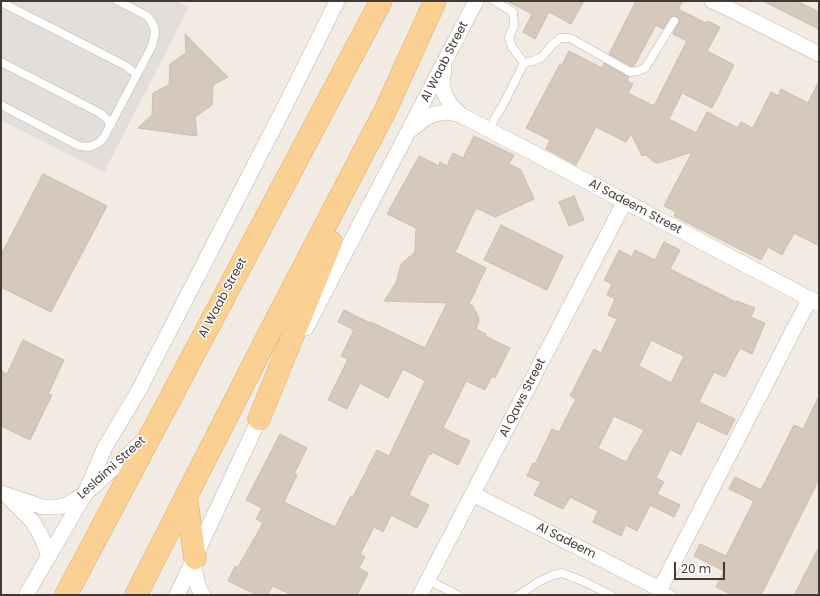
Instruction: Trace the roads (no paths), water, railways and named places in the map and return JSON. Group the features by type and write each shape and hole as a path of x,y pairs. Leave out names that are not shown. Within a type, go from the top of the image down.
{"main road":[{"name":"Al Waab Street","path":"66,595 381,1"},
{"path":"259,419 386,110 435,1"},
{"path":"136,595 386,110"},
{"path":"186,496 195,558"}],"street":[{"path":"26,595 85,494 105,447 139,390 285,107 337,1"},
{"name":"Al Waab Street","path":"177,595 259,419 476,1"},
{"path":"721,3 818,51"},
{"name":"Al Sadeem Street","path":"445,63 442,84 444,93 450,104 461,115 814,301 666,592"},
{"name":"Al Sadeem Street","path":"408,133 423,120 434,114 446,112 461,115"},
{"name":"Al Qaws Street","path":"420,595 625,201"},
{"name":"Leslaimi Street","path":"3,494 36,506 50,508 66,505 85,494 151,433"},
{"name":"Leslaimi Street","path":"3,494 33,522 42,538 49,556"},
{"name":"Al Sadeem","path":"473,494 666,592"},
{"path":"195,558 195,572 198,587 203,595"}],"lane":[{"path":"1,105 79,146 90,147 100,142 111,125 154,40 154,27 147,16 118,1"},
{"path":"494,1 513,12 514,26 509,37 512,47 524,63"},
{"path":"1,2 126,66 136,75"},
{"path":"524,63 542,58 551,46 560,38 570,38 630,72 638,71 645,68 674,21"},
{"path":"1,62 100,113 111,125"},
{"path":"488,130 504,103 524,63"},
{"path":"519,595 553,574 562,573 585,582 611,595"},
{"path":"428,580 458,595"}]}
